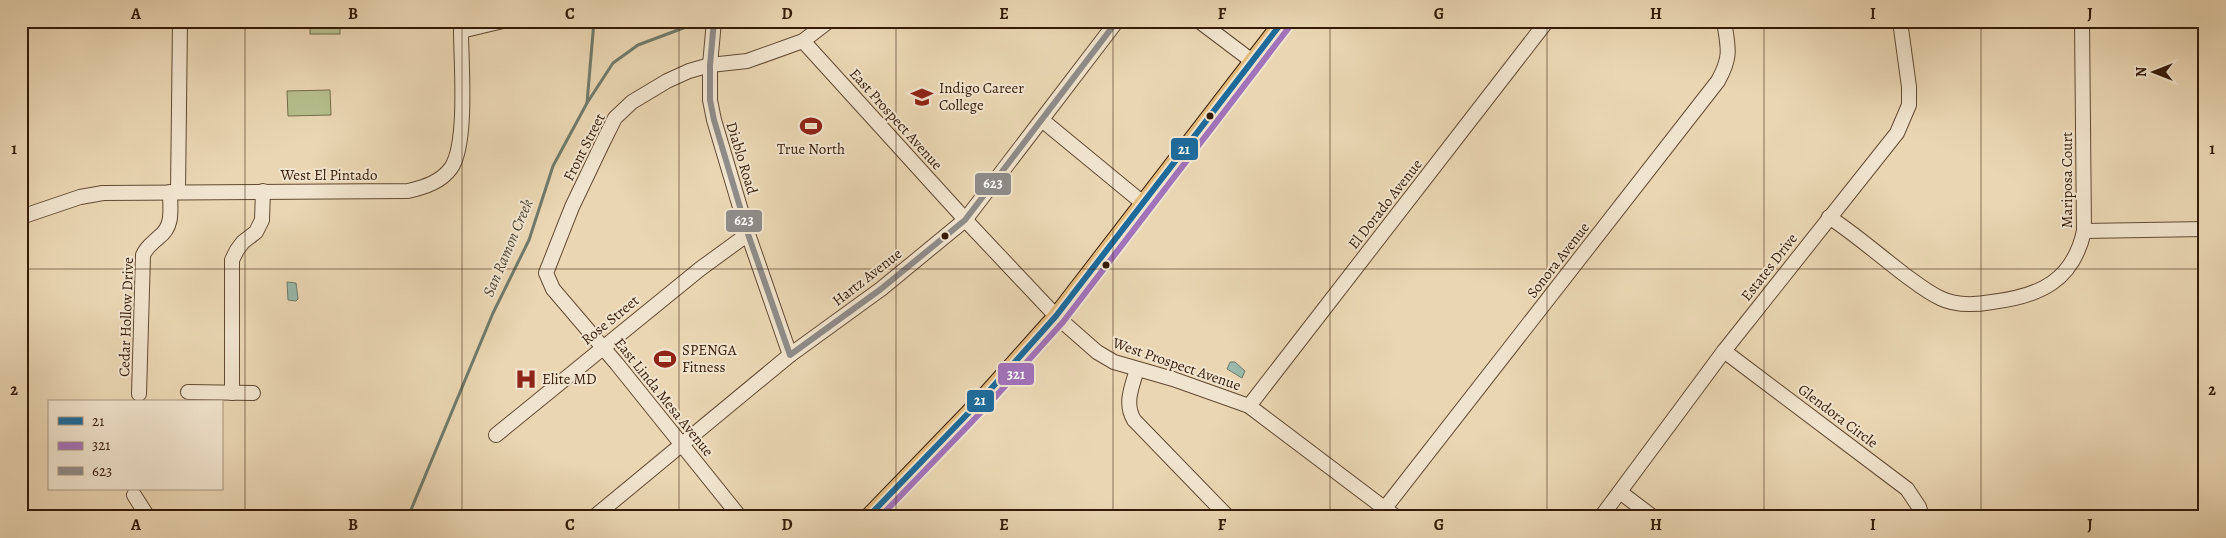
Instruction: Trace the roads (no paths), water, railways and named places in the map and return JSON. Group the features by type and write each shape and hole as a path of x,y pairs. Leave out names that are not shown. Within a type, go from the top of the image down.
{"main road":[{"path":"868,517 980,400 1056,316 1144,204 1282,21"}],"street":[{"name":"Cedar Hollow Drive","path":"139,394 142,260 146,248 167,229 171,218 174,192 180,21"},
{"name":"West El Pintado","path":"21,217 80,197 103,193 408,191 425,187 441,179 451,168 457,156 461,133 461,31 503,21"},
{"name":"Diablo Road","path":"714,21 710,65 710,100 714,120 748,234 790,356"},
{"name":"Front Street","path":"546,274 572,207 615,118 648,91 689,71 710,65 747,61 803,41 829,21"},
{"name":"Hartz Avenue","path":"594,517 790,356 881,289 965,220 1117,21"},
{"path":"1199,21 1252,61"},
{"name":"El Dorado Avenue","path":"1249,406 1547,21"},
{"name":"Sonora Avenue","path":"1385,508 1718,81 1727,66 1729,55 1724,21"},
{"name":"Estates Drive","path":"1602,517 1724,351 1892,138 1906,115 1909,105 1909,88 1900,21"},
{"name":"Mariposa Court","path":"1829,217 1940,299 1959,304 1978,304 2020,297 2048,286 2071,264 2080,246 2084,231 2082,21"},
{"name":"East Prospect Avenue","path":"803,41 965,220"},
{"path":"1042,120 1144,204"},
{"path":"232,392 232,260 243,242 256,232 262,220 263,191"},
{"name":"West Prospect Avenue","path":"965,220 1056,316 1105,358 1173,379 1249,406 1396,517"},
{"path":"2084,231 2205,230"},
{"name":"Rose Street","path":"496,435 700,268 748,234"},
{"name":"East Linda Mesa Avenue","path":"546,274 553,289 603,347 740,517"},
{"name":"Glendora Circle","path":"1724,351 1907,489 1919,507 1922,517"},
{"path":"1137,369 1128,399 1130,413 1134,420 1228,517"},
{"path":"188,392 253,393"},
{"path":"1620,492 1653,517"},
{"path":"134,495 148,517"}],"waterway":[{"path":"587,103 594,21"},
{"name":"San Ramon Creek","path":"408,517 493,313 529,240 553,166 587,103 613,63 638,45 706,21"}],"place":[{"name":"Indigo Career College","path":"922,97"},
{"name":"True North","path":"811,126"},
{"name":"SPENGA Fitness","path":"665,359"},
{"name":"Elite MD","path":"526,379"}]}
